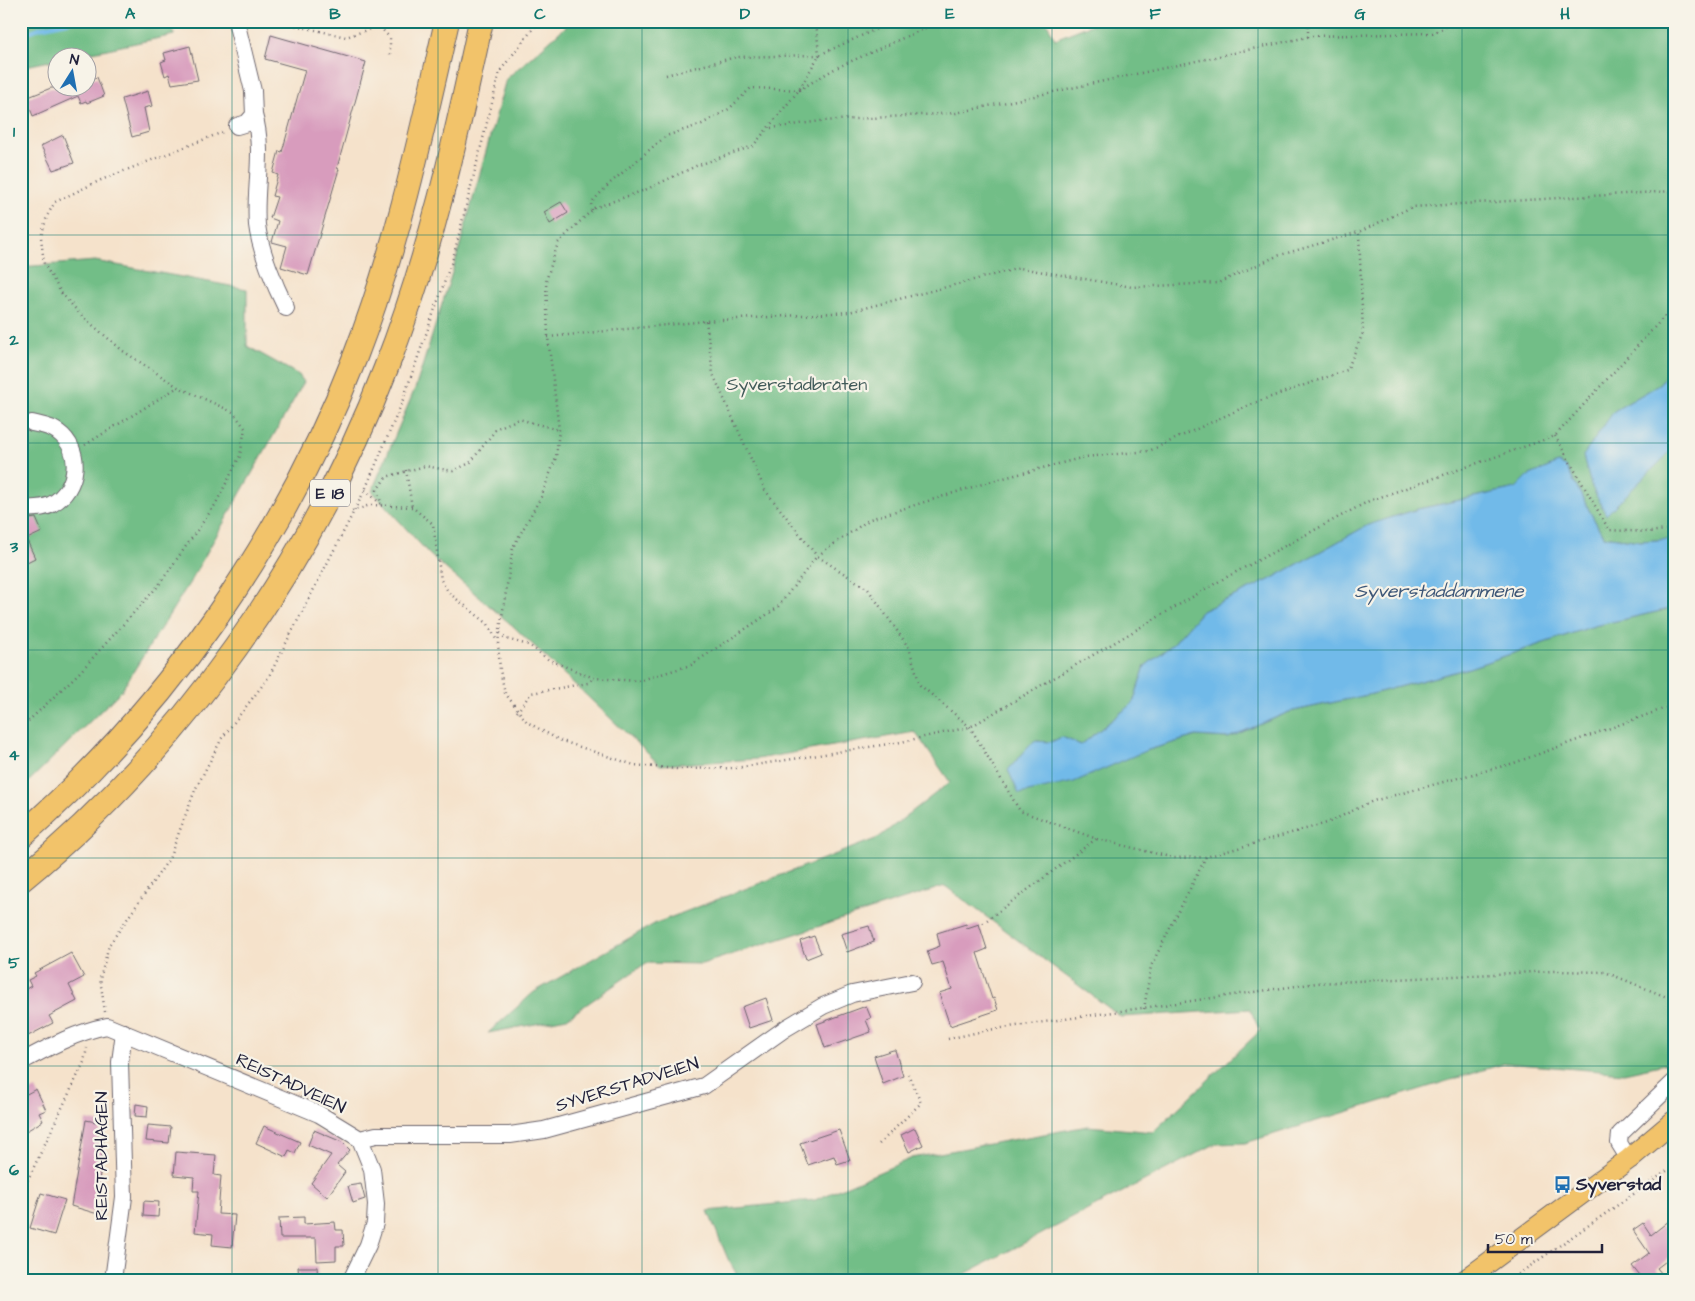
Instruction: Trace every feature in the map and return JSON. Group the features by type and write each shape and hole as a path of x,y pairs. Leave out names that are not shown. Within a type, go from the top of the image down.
{"highway":[{"name":"E 18","path":"21,836 86,776 138,718 190,652 246,571 295,490 355,357 379,289 413,172 447,21"},
{"name":"E 18","path":"21,880 49,857 110,798 163,740 225,662 277,586 324,505 364,422 412,298 446,178 481,21"}],"main road":[{"path":"1465,1280 1630,1159 1674,1121"},
{"path":"1630,1159 1674,1134"}],"street":[{"path":"236,21 253,92 254,115 260,135 258,227 274,285 286,308"},
{"path":"237,126 247,123 254,115"},
{"path":"21,508 46,507 66,493 74,474 73,453 67,440 58,432 32,423"},
{"name":"SYVERSTADVEIEN","path":"360,1139 376,1134 510,1135 544,1130 704,1086 786,1028 823,1006 852,994 912,982"},
{"path":"21,1062 60,1041 90,1029 107,1026"},
{"name":"REISTADVEIEN","path":"107,1026 319,1114 360,1139"},
{"name":"REISTADHAGEN","path":"113,1280 124,1197 120,1062 124,1032"},
{"path":"1630,1159 1619,1143 1620,1134 1674,1082"},
{"path":"351,1280 368,1245 375,1223 376,1204 372,1170 360,1139"}],"path":[{"path":"276,21 346,37 394,21"},
{"path":"107,1026 100,979 109,945 169,859 195,790 218,747 268,678 352,511 365,490 401,405 453,258 500,71 539,21"},
{"path":"816,21 819,55 799,90 770,128 753,146 696,166 644,190 592,210 558,244 546,281 548,337 559,430 556,458 547,481 514,547 498,642 500,670 505,694 517,712 527,722 559,740 634,765 677,770 736,768 901,742 970,727 1223,579 1369,501 1555,436 1674,306"},
{"path":"666,75 736,58 819,55 894,21"},
{"path":"592,210 591,203 609,184 666,136 702,124 729,109 751,88 799,90 836,68 941,21"},
{"path":"1308,21 1308,37"},
{"path":"770,128 822,121 956,113 1308,37 1433,33 1458,21"},
{"path":"380,27 390,38 390,58"},
{"path":"21,728 79,673 158,586 215,505 240,456 245,428 233,412 178,387 123,351 82,316 62,294 44,264 41,237 47,216 56,202 102,180 237,126"},
{"path":"548,337 706,321 849,312 1020,268 1132,287 1218,283 1277,256 1359,232 1412,207 1674,191"},
{"path":"499,632 506,639 528,645 549,660 594,678 638,681 691,665 777,608 817,556 870,519 992,481 1085,458 1149,451 1251,404 1347,370 1363,333 1359,232"},
{"path":"706,321 713,374 765,490 817,556 868,589 909,648 920,685 970,727 1020,811 1097,839 1174,858 1206,857 1328,823 1373,801 1514,763 1674,705"},
{"path":"73,453 178,387"},
{"path":"382,505 378,490 386,477 425,466 453,471 470,463 497,428 519,419 559,430"},
{"path":"1555,436 1609,530 1649,532 1674,528"},
{"path":"406,470 412,507"},
{"path":"365,490 382,505"},
{"path":"352,511 370,505 412,507 433,524 441,580 449,593 488,624 498,642"},
{"path":"517,712 531,694 588,683 594,678"},
{"path":"983,923 1097,839"},
{"path":"1144,1009 1151,966 1206,857"},
{"path":"948,1039 988,1030 1317,984 1555,971 1604,972 1674,1000"},
{"path":"21,1194 84,1062 90,1029"},
{"path":"879,1144 921,1103 908,1074"},
{"path":"1510,1280 1674,1166"}],"green space":[{"path":"21,21 172,21 174,35 98,51 98,48 48,48 48,61 21,67"},
{"name":"Syverstadbråten","path":"572,21 1046,21 1055,39 1100,21 1674,21 1674,367 1657,386 1614,411 1672,449 1674,448 1674,539 1640,541 1603,536 1566,467 1558,463 1528,476 1516,488 1418,509 1368,525 1269,580 1202,611 1174,643 1145,666 1133,703 1081,745 1062,737 1051,742 1034,741 1145,751 1196,736 1228,738 1289,712 1372,694 1469,668 1594,626 1674,608 1674,1062 1624,1073 1506,1063 1245,1143 1215,1144 953,1280 740,1280 728,1259 708,1211 815,1200 912,1158 1088,1126 1153,1132 1260,1031 1250,1009 1121,1017 945,886 702,964 646,963 567,1018 488,1033 534,992 656,923 878,838 950,782 915,732 757,759 660,765 514,627 430,555 372,491 416,386 456,260 506,79"},
{"path":"21,168 31,226 27,239 21,226"},
{"path":"95,261 247,289 247,346 299,375 304,382 190,582 121,691 21,789 21,267"}],"water":[{"path":"1674,367 1674,448 1606,515 1591,485 1583,456 1614,411 1657,386"},
{"name":"Syverstaddammene","path":"1558,463 1566,467 1603,536 1640,541 1674,539 1674,608 1594,626 1469,668 1372,694 1289,712 1228,738 1196,736 1145,751 1074,782 1019,794 1008,770 1034,741 1051,742 1062,737 1081,745 1133,703 1145,666 1174,643 1202,611 1269,580 1368,525 1418,509 1516,488 1528,476"}],"building":[{"path":"271,35 366,62 337,168 339,169 308,275 281,267 287,246 272,242 278,221 270,218 277,197 272,196 278,175 273,173 279,151 282,152 305,70 265,59"},
{"path":"190,46 198,80 172,84 169,74 165,76 161,62 166,60 164,53"},
{"path":"98,80 104,96 87,103 86,101 81,103 79,98 98,98"},
{"path":"48,89 48,98 74,98 33,116 26,98"},
{"path":"148,91 152,106 144,108 149,132 132,137 122,99"},
{"path":"63,135 74,163 53,170 41,146"},
{"path":"561,202 568,213 550,224 544,212"},
{"path":"36,518 42,532 27,539 21,520"},
{"path":"21,527 35,558 21,565"},
{"path":"966,924 967,928 979,924 987,949 977,953 992,999 994,998 998,1010 950,1026 939,993 952,989 943,962 932,965 927,951 940,946 937,933"},
{"path":"869,926 874,942 847,952 841,934"},
{"path":"814,936 821,953 806,959 800,941"},
{"path":"71,953 84,977 69,985 77,1001 49,1016 53,1023 28,1036 21,1023 21,992 31,986 28,980 36,976 34,973"},
{"path":"766,998 773,1020 749,1028 742,1007"},
{"path":"866,1006 871,1018 866,1020 871,1032 825,1048 817,1024"},
{"path":"895,1050 903,1076 883,1084 874,1056"},
{"path":"36,1089 46,1110 39,1113 43,1121 21,1134 21,1097"},
{"path":"136,1104 148,1106 147,1117 135,1116"},
{"path":"86,1120 101,1123 98,1140 104,1141 97,1198 102,1200 98,1214 71,1206"},
{"path":"148,1125 171,1127 169,1143 146,1141"},
{"path":"264,1126 300,1142 295,1153 289,1150 286,1157 256,1143"},
{"path":"915,1128 923,1145 909,1152 901,1135"},
{"path":"314,1130 342,1142 350,1150 337,1165 345,1172 327,1197 311,1183 331,1155 308,1145"},
{"path":"839,1130 850,1160 837,1164 834,1156 808,1165 800,1143"},
{"path":"176,1152 216,1155 214,1175 221,1176 218,1214 235,1215 232,1247 212,1245 213,1234 195,1232 199,1191 193,1191 194,1177 174,1175"},
{"path":"361,1184 365,1199 353,1203 348,1186"},
{"path":"41,1193 65,1200 54,1235 30,1228"},
{"path":"144,1201 159,1202 158,1217 143,1216"},
{"path":"304,1217 304,1224 335,1222 336,1230 343,1230 344,1246 336,1246 336,1260 317,1261 316,1238 280,1238 279,1218"},
{"path":"1674,1217 1674,1255 1657,1268 1667,1280 1643,1280 1632,1266 1649,1253 1633,1230 1643,1223 1651,1235"},
{"path":"298,1267 317,1267 318,1280 299,1280"}],"waterway":[{"path":"21,35 39,28 71,21"}],"place":[{"name":"Syverstad","path":"1562,1184"}]}
